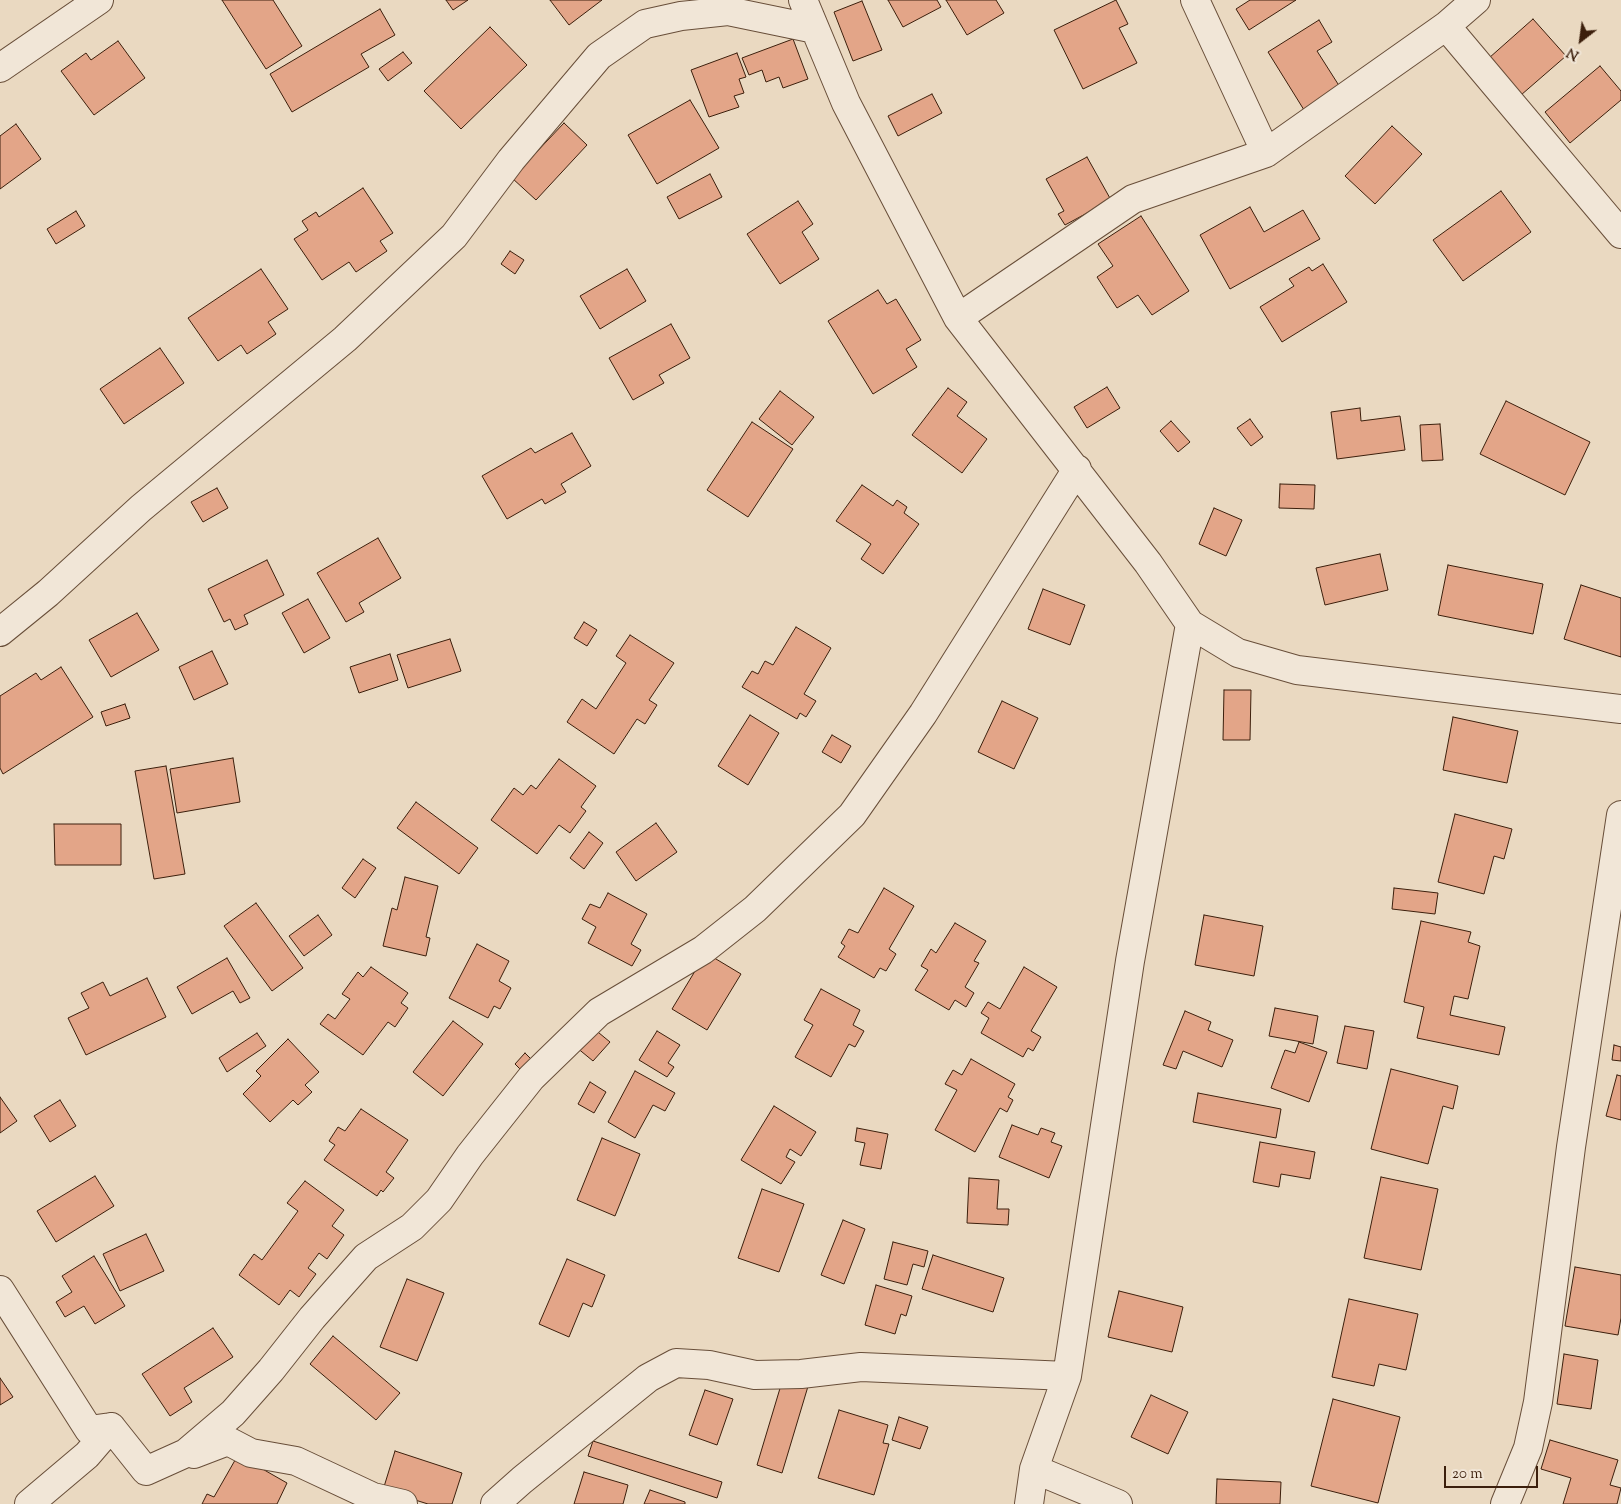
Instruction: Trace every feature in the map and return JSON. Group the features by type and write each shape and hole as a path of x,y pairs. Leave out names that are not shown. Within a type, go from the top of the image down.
{"street":[{"path":"0,68 99,0"},
{"path":"803,0 846,103 958,318 1148,563 1190,624 1238,653 1297,670 1621,709"},
{"path":"1195,0 1266,153"},
{"path":"958,318 1133,199 1266,153 1446,26 1476,0"},
{"path":"0,632 48,593 141,508 345,339 454,236 510,160 599,56 645,24 681,16 728,11 816,30"},
{"path":"1446,26 1621,234"},
{"path":"146,1471 186,1453 233,1413 271,1370 312,1318 366,1257 412,1227 439,1200 470,1155 531,1078 599,1012 703,950 755,908 852,815 923,714 1076,469"},
{"path":"1029,1504 1034,1469 1067,1376 1130,961 1190,624"},
{"path":"1505,1504 1528,1448 1538,1402 1571,1147 1621,815"},
{"path":"0,1290 89,1430 111,1427"},
{"path":"495,1504 648,1378 676,1363 709,1365 755,1375 802,1374 861,1367 1067,1376"},
{"path":"111,1427 146,1471"},
{"path":"29,1504 88,1455 111,1427"},
{"path":"146,1471 228,1442 251,1453 296,1461 373,1497 403,1504"},
{"path":"1034,1469 1118,1504"}],"building":[{"path":"222,0 273,0 302,46 266,69"},
{"path":"446,0 468,0 453,10"},
{"path":"550,0 602,0 569,25"},
{"path":"888,0 937,0 941,7 903,27"},
{"path":"946,0 996,0 1004,13 967,35"},
{"path":"1116,0 1128,24 1119,28 1137,63 1083,89 1054,30"},
{"path":"1250,0 1296,0 1249,30 1236,9"},
{"path":"862,1 882,50 853,61 834,12"},
{"path":"380,9 395,35 361,54 369,67 292,112 270,74"},
{"path":"1533,19 1566,56 1521,95 1489,58"},
{"path":"1319,20 1332,42 1317,51 1345,95 1309,118 1268,52"},
{"path":"490,27 527,65 461,129 424,91"},
{"path":"793,39 808,79 783,88 779,77 766,82 762,70 749,75 742,58"},
{"path":"118,41 145,78 94,115 61,71 86,53 91,60"},
{"path":"403,52 412,63 388,81 379,69"},
{"path":"737,53 746,77 739,79 744,93 734,96 739,107 709,117 691,70"},
{"path":"1600,66 1621,91 1621,100 1570,143 1545,112"},
{"path":"932,94 942,113 898,136 888,116"},
{"path":"690,100 719,148 657,184 628,135"},
{"path":"564,123 587,145 536,200 512,178"},
{"path":"16,124 41,159 0,189 0,136"},
{"path":"1392,126 1422,154 1375,204 1345,176"},
{"path":"1087,157 1111,200 1065,225 1058,214 1064,211 1046,179"},
{"path":"710,174 722,197 679,219 667,197"},
{"path":"363,188 393,233 380,241 387,251 356,272 349,262 322,280 294,239 308,230 302,221 316,212 319,217"},
{"path":"1501,191 1531,232 1463,281 1433,240"},
{"path":"798,201 813,224 802,232 819,259 780,284 747,234"},
{"path":"1250,207 1264,232 1303,210 1320,239 1230,289 1200,235"},
{"path":"76,211 85,226 56,244 47,229"},
{"path":"1141,216 1189,291 1152,315 1138,295 1117,308 1097,277 1113,266 1098,244"},
{"path":"510,251 524,260 515,274 501,264"},
{"path":"1323,264 1347,302 1282,342 1260,307 1294,286 1289,279 1309,267 1312,271"},
{"path":"261,269 288,309 268,322 276,334 247,354 241,345 218,361 188,318"},
{"path":"627,269 646,301 600,329 580,296"},
{"path":"878,290 887,304 896,299 921,340 906,349 917,367 873,394 828,321"},
{"path":"671,324 690,358 659,375 664,383 633,400 609,358"},
{"path":"160,348 184,383 124,424 100,389"},
{"path":"1107,387 1120,408 1087,428 1074,407"},
{"path":"948,388 967,402 957,416 987,439 962,473 912,435"},
{"path":"780,391 814,417 792,445 759,419"},
{"path":"1506,401 1590,442 1565,495 1480,454"},
{"path":"1360,408 1361,421 1400,416 1405,450 1337,459 1331,412"},
{"path":"1250,419 1263,437 1251,446 1237,428"},
{"path":"1171,421 1190,442 1178,452 1160,431"},
{"path":"752,422 793,449 748,517 707,490"},
{"path":"1440,424 1443,460 1422,461 1420,425"},
{"path":"572,433 591,466 561,484 566,492 545,504 542,499 507,519 482,476 531,448 535,453"},
{"path":"1280,484 1315,485 1314,509 1279,508"},
{"path":"862,485 893,506 897,500 907,507 904,513 919,524 883,574 861,559 871,544 836,521"},
{"path":"217,488 228,508 203,522 191,502"},
{"path":"1214,508 1242,520 1226,556 1199,544"},
{"path":"378,538 401,578 359,603 364,612 346,622 317,573"},
{"path":"1380,554 1388,590 1325,605 1316,568"},
{"path":"267,560 284,595 244,615 248,624 235,630 230,619 224,622 208,589"},
{"path":"1448,565 1543,584 1533,634 1438,615"},
{"path":"1581,585 1621,598 1621,657 1564,639"},
{"path":"1043,589 1085,605 1070,645 1028,629"},
{"path":"308,599 330,638 304,653 282,613"},
{"path":"137,613 159,650 111,677 89,640"},
{"path":"584,622 597,630 587,646 574,638"},
{"path":"796,627 831,648 804,694 816,701 806,717 800,713 797,719 742,687 752,671 758,674 765,661 773,665"},
{"path":"630,635 674,663 649,700 657,705 645,724 637,719 614,754 567,722 582,699 596,709 626,663 616,656"},
{"path":"450,639 461,671 408,688 397,655"},
{"path":"212,651 228,684 194,700 179,667"},
{"path":"390,654 398,680 359,693 350,667"},
{"path":"61,667 93,717 3,774 0,768 0,696 36,673 41,680"},
{"path":"1224,690 1251,690 1250,740 1223,740"},
{"path":"1002,701 1038,718 1014,769 978,752"},
{"path":"125,704 130,718 106,726 101,712"},
{"path":"750,715 779,733 748,785 718,766"},
{"path":"1453,717 1518,731 1507,783 1443,770"},
{"path":"832,735 851,746 841,763 822,752"},
{"path":"233,758 240,802 177,813 170,769"},
{"path":"559,759 596,786 581,807 586,811 570,833 559,825 537,854 491,820 514,788 523,795 531,785 536,789"},
{"path":"166,766 185,874 154,879 135,771"},
{"path":"416,802 478,848 459,874 397,828"},
{"path":"1455,814 1512,829 1504,859 1494,856 1484,894 1438,882"},
{"path":"656,823 677,852 636,881 616,852"},
{"path":"54,824 121,824 121,865 55,865"},
{"path":"589,832 603,843 584,869 570,858"},
{"path":"363,859 376,868 355,898 342,888"},
{"path":"405,877 438,886 426,937 430,938 426,956 383,946 392,908 397,910"},
{"path":"884,888 914,906 889,949 896,954 886,971 880,968 874,978 838,957 845,946 841,943 849,929 858,933"},
{"path":"1394,888 1438,893 1435,914 1392,909"},
{"path":"608,893 647,914 631,944 641,950 632,966 588,943 596,927 582,919 590,904 600,908"},
{"path":"256,903 303,968 272,991 224,926"},
{"path":"318,915 332,935 304,956 289,936"},
{"path":"1204,915 1263,926 1254,976 1195,965"},
{"path":"1421,921 1471,932 1468,942 1480,946 1468,999 1454,996 1450,1015 1505,1027 1499,1055 1417,1038 1424,1007 1404,1002"},
{"path":"955,923 986,941 974,961 979,963 965,987 974,993 966,1007 955,1000 949,1010 915,990 928,970 921,966 931,949 936,953"},
{"path":"477,944 509,961 499,981 511,988 500,1009 494,1006 488,1018 449,998"},
{"path":"706,953 741,974 707,1030 672,1009"},
{"path":"227,958 250,998 240,1003 233,991 192,1014 177,987"},
{"path":"371,967 408,993 401,1003 408,1008 395,1027 388,1022 363,1055 320,1024 328,1014 335,1019 350,999 342,994 358,972 363,977"},
{"path":"1024,967 1057,987 1031,1031 1041,1037 1033,1051 1028,1048 1023,1057 981,1033 989,1018 981,1013 988,1002 1000,1009"},
{"path":"147,978 166,1017 86,1055 68,1018 89,1008 81,993 103,982 110,996"},
{"path":"821,989 860,1010 853,1025 864,1031 855,1047 849,1044 831,1077 795,1057 813,1025 804,1020"},
{"path":"1275,1008 1318,1016 1313,1044 1269,1036"},
{"path":"1185,1011 1211,1022 1208,1030 1233,1040 1222,1067 1183,1051 1176,1069 1163,1065"},
{"path":"453,1021 483,1044 443,1096 413,1072"},
{"path":"1345,1026 1374,1031 1367,1069 1337,1063"},
{"path":"593,1028 610,1042 593,1061 576,1047"},
{"path":"657,1031 680,1045 668,1063 674,1067 667,1077 639,1060"},
{"path":"257,1033 266,1046 227,1072 219,1058"},
{"path":"288,1039 319,1072 305,1085 312,1092 298,1105 293,1100 270,1122 243,1094 261,1076 256,1071"},
{"path":"1299,1042 1327,1052 1309,1102 1271,1088 1285,1050 1295,1053"},
{"path":"1614,1045 1621,1047 1621,1061 1612,1060"},
{"path":"525,1053 536,1064 526,1075 515,1064"},
{"path":"971,1059 1015,1084 1008,1097 1013,1100 1007,1112 1000,1108 975,1152 935,1130 957,1090 945,1084 953,1070 962,1075"},
{"path":"1391,1069 1458,1086 1453,1109 1443,1106 1428,1164 1371,1149"},
{"path":"635,1071 675,1093 665,1111 653,1105 635,1138 608,1122"},
{"path":"1617,1075 1621,1076 1621,1120 1606,1116"},
{"path":"590,1082 606,1092 594,1113 578,1104"},
{"path":"1198,1093 1281,1109 1276,1138 1193,1122"},
{"path":"0,1097 17,1121 0,1133"},
{"path":"60,1100 76,1126 50,1142 34,1116"},
{"path":"774,1106 816,1132 801,1156 790,1149 786,1157 795,1162 781,1184 741,1160"},
{"path":"361,1109 408,1140 386,1172 394,1178 383,1192 381,1190 377,1196 324,1160 335,1145 329,1141 338,1127 345,1131"},
{"path":"1012,1125 1038,1135 1041,1128 1055,1133 1051,1142 1062,1146 1049,1178 999,1157"},
{"path":"857,1128 888,1134 881,1169 860,1165 865,1143 855,1141"},
{"path":"602,1138 640,1154 615,1216 577,1200"},
{"path":"1260,1142 1315,1152 1310,1179 1281,1174 1279,1187 1253,1182"},
{"path":"95,1176 114,1206 56,1242 37,1211"},
{"path":"1381,1177 1438,1189 1421,1270 1364,1258"},
{"path":"969,1178 999,1180 997,1209 1009,1209 1008,1225 967,1223"},
{"path":"305,1181 344,1210 332,1226 344,1235 327,1259 319,1253 308,1268 316,1274 299,1297 290,1290 279,1305 239,1275 254,1254 262,1260 298,1211 287,1203"},
{"path":"762,1189 804,1204 779,1272 738,1258"},
{"path":"843,1220 865,1229 844,1284 821,1275"},
{"path":"146,1234 164,1271 120,1291 103,1254"},
{"path":"893,1242 928,1251 924,1267 913,1264 907,1285 884,1279"},
{"path":"933,1255 1004,1278 993,1312 922,1289"},
{"path":"94,1256 125,1306 95,1324 84,1306 65,1317 56,1302 72,1292 62,1276"},
{"path":"567,1259 605,1275 592,1307 583,1303 569,1337 539,1324"},
{"path":"1575,1267 1621,1275 1621,1318 1618,1335 1565,1326"},
{"path":"407,1279 444,1293 417,1361 380,1347"},
{"path":"876,1285 912,1296 906,1316 901,1314 895,1334 865,1325"},
{"path":"1119,1291 1183,1307 1172,1352 1108,1337"},
{"path":"1349,1299 1418,1314 1406,1370 1379,1364 1374,1386 1332,1377"},
{"path":"213,1328 233,1357 184,1388 192,1402 170,1416 142,1374"},
{"path":"333,1336 400,1393 376,1420 310,1364"},
{"path":"1564,1354 1598,1360 1591,1409 1557,1404"},
{"path":"784,1375 809,1383 782,1473 757,1465"},
{"path":"0,1378 13,1397 0,1405"},
{"path":"705,1390 733,1399 717,1445 689,1435"},
{"path":"1151,1395 1188,1412 1168,1454 1131,1437"},
{"path":"1333,1399 1400,1417 1378,1503 1311,1486"},
{"path":"839,1410 888,1425 883,1443 889,1444 874,1495 818,1478"},
{"path":"899,1417 928,1427 920,1449 892,1440"},
{"path":"1550,1440 1618,1460 1610,1485 1621,1488 1617,1504 1563,1504 1571,1478 1541,1469"},
{"path":"593,1441 722,1482 717,1498 588,1456"},
{"path":"395,1451 462,1473 452,1504 428,1504 383,1490"},
{"path":"238,1455 287,1483 277,1504 202,1504 207,1494 214,1497"},
{"path":"584,1472 628,1485 623,1504 574,1504"},
{"path":"1217,1479 1281,1482 1280,1504 1216,1504"},
{"path":"650,1490 685,1502 685,1504 644,1504"}]}
